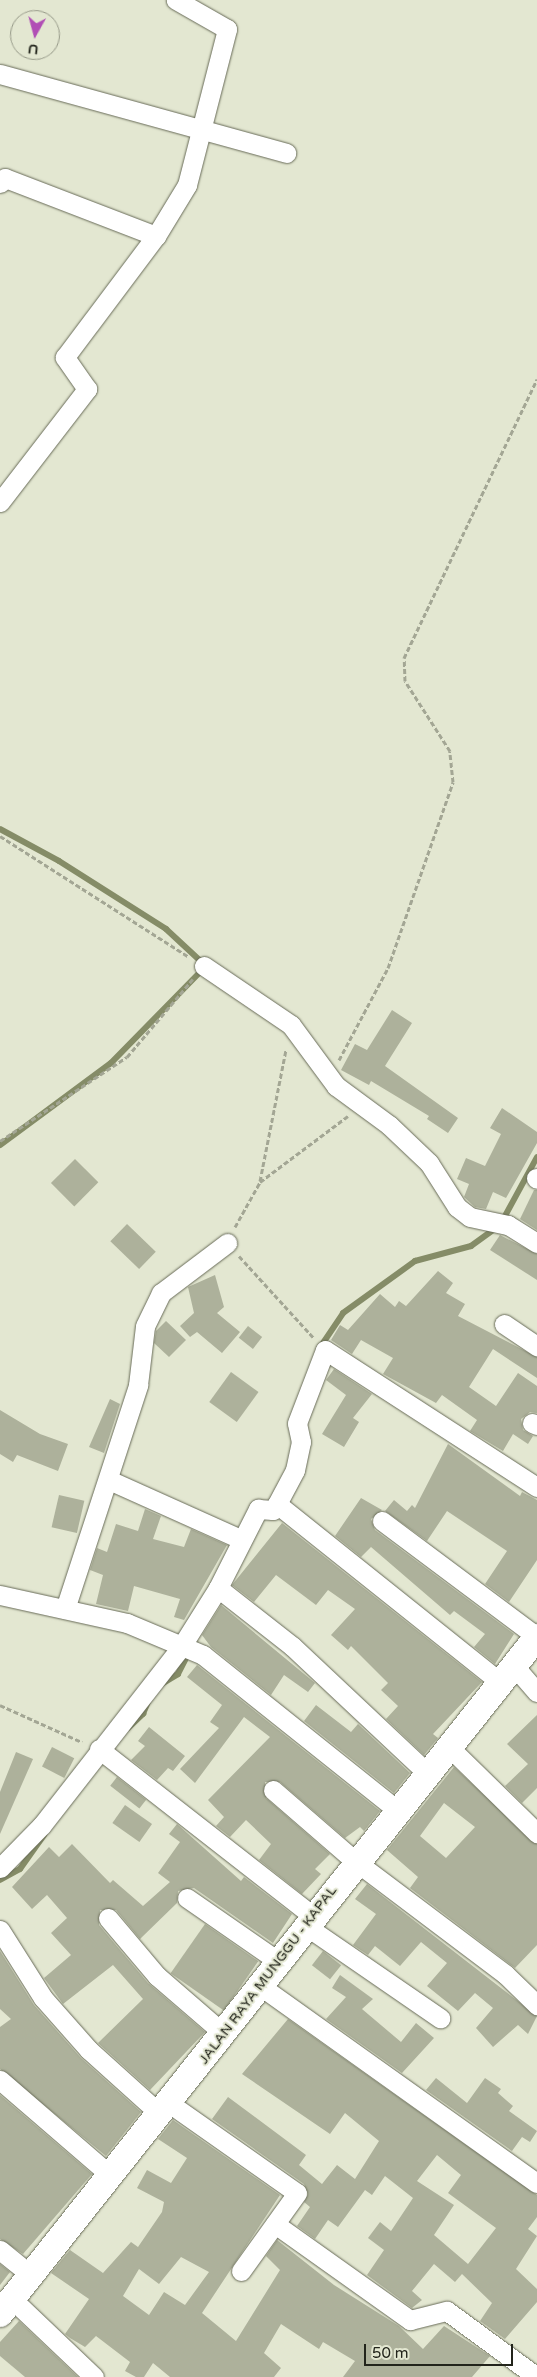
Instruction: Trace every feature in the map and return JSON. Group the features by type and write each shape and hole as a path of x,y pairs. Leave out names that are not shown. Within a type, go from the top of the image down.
{"street":[{"path":"0,502 87,389 65,358 156,236 187,185 227,29 176,0"},
{"path":"0,74 286,153"},
{"path":"0,183 6,178 156,236"},
{"path":"204,966 291,1025 329,1078 360,1106 389,1125 429,1163 464,1212 508,1225 537,1243"},
{"path":"65,1609 109,1480 138,1385 145,1326 161,1293 227,1243"},
{"path":"504,1324 537,1346"},
{"path":"1,1867 181,1647 218,1588 240,1539 258,1509 273,1510 277,1504 295,1470 301,1442 297,1423 325,1350 537,1487"},
{"path":"109,1480 240,1539"},
{"path":"277,1504 508,1675 537,1692"},
{"path":"382,1521 537,1637"},
{"path":"218,1588 292,1646 426,1772"},
{"path":"0,1595 126,1623 203,1655 396,1809"},
{"name":"JALAN RAYA MUNGGU - KAPAL","path":"6,2306 310,1922 355,1861 447,1744 508,1675 537,1637"},
{"path":"447,1744 537,1833"},
{"path":"99,1749 310,1922 440,2018"},
{"path":"272,1790 355,1861 444,1924 537,2005"},
{"path":"187,1898 278,1961"},
{"path":"108,1918 157,1976 223,2032"},
{"path":"0,1930 43,1998 89,2050 164,2108 297,2193 241,2271"},
{"path":"259,1985 537,2183"},
{"path":"0,2080 109,2174"},
{"path":"275,2224 410,2320 447,2311 537,2377"},
{"path":"0,2250 30,2274"},
{"path":"6,2306 94,2377"}],"path":[{"path":"329,1078 388,968 453,782 450,751 405,681 404,658 467,533 537,379"},
{"path":"0,836 204,966 126,1057 0,1141"},
{"path":"291,1025 260,1182 227,1243 325,1350"},
{"path":"260,1182 360,1106"},
{"path":"0,1705 99,1749"}],"building":[{"path":"392,1010 412,1023 385,1066 458,1118 448,1133 427,1119 429,1116 371,1081 369,1085 341,1070 355,1044 367,1050"},
{"path":"502,1108 537,1132 537,1143 506,1198 493,1192 486,1209 475,1207 464,1197 469,1184 457,1179 466,1158 485,1166 501,1134 490,1128"},
{"path":"75,1159 98,1182 74,1206 51,1183"},
{"path":"534,1190 537,1190 537,1230 520,1219"},
{"path":"127,1224 156,1252 139,1269 110,1241"},
{"path":"500,1235 537,1254 537,1280 490,1250"},
{"path":"438,1271 453,1283 446,1293 465,1304 458,1316 537,1357 537,1378 493,1349 469,1387 496,1406 518,1373 537,1386 537,1413 530,1412 521,1419 523,1430 533,1436 528,1444 513,1434 503,1451 470,1431 477,1420 442,1395 436,1403 383,1374 393,1358 361,1340 352,1354 331,1340 340,1325 348,1330 380,1294 395,1307 399,1301 406,1306"},
{"path":"215,1275 224,1307 217,1313 240,1332 222,1353 197,1332 190,1337 180,1326 194,1313 188,1287"},
{"path":"166,1321 186,1340 169,1357 154,1343 156,1331"},
{"path":"248,1326 262,1337 253,1349 239,1338"},
{"path":"334,1369 372,1394 353,1418 359,1422 344,1447 322,1434 346,1395 326,1380"},
{"path":"231,1372 259,1392 237,1422 209,1402"},
{"path":"110,1399 120,1404 104,1453 89,1447"},
{"path":"0,1410 40,1434 68,1444 58,1471 17,1455 13,1462 0,1454"},
{"path":"448,1444 520,1496 522,1492 537,1500 537,1560 509,1602 485,1584 507,1551 447,1511 427,1541 385,1511 394,1500 407,1511 412,1505 415,1508"},
{"path":"59,1495 84,1501 77,1533 52,1527"},
{"path":"361,1498 382,1510 371,1519 375,1530 514,1634 495,1664 474,1647 485,1634 454,1611 450,1615 371,1547 361,1557 335,1536"},
{"path":"145,1509 161,1516 153,1539 184,1547 191,1529 227,1545 184,1620 174,1617 180,1599 134,1586 128,1611 96,1604 103,1575 90,1570 97,1548 107,1552 116,1524 138,1531"},
{"path":"282,1523 482,1682 433,1734 438,1738 424,1755 386,1719 398,1706 381,1690 388,1683 351,1646 348,1650 331,1635 355,1609 328,1590 316,1605 276,1575 254,1602 232,1585"},
{"path":"221,1605 315,1683 308,1692 284,1675 271,1695 211,1647 202,1635"},
{"path":"197,1665 380,1811 364,1831 360,1827 345,1838 280,1782 265,1782 266,1798 330,1854 315,1869 321,1874 302,1894 259,1860 271,1844 246,1820 230,1837 216,1826 224,1817 208,1800 270,1737 244,1717 195,1783 180,1769 219,1728 210,1722 222,1705 187,1677"},
{"path":"316,1705 351,1732 358,1724 410,1773 394,1793 304,1721"},
{"path":"537,1715 537,1788 522,1803 505,1786 528,1764 507,1744"},
{"path":"149,1727 185,1756 173,1771 168,1768 157,1780 131,1760 145,1746 138,1741"},
{"path":"52,1747 74,1758 64,1778 42,1767"},
{"path":"16,1752 33,1759 0,1834 0,1792"},
{"path":"454,1767 537,1844 537,1945 515,1968 410,1888 418,1877 387,1850","holes":["444,1803 475,1827 446,1858 420,1836"]},
{"path":"117,1777 146,1800 139,1808 110,1786"},
{"path":"125,1805 152,1824 139,1842 112,1823"},
{"path":"177,1824 241,1881 244,1877 292,1914 273,1943 194,1888 178,1891 177,1903 140,1939 116,1910 100,1910 99,1925 148,1983 205,2032 150,2090 98,2043 143,1999 113,1965 63,2004 44,1978 71,1955 51,1933 67,1918 47,1895 32,1909 12,1887 49,1847 59,1857 72,1844 110,1883 113,1880 143,1906 170,1882 158,1873 180,1842 169,1834"},
{"path":"367,1884 537,2016 528,2034 518,2025 493,2047 476,2028 493,2008 475,1993 458,2011 427,1986 447,1963 421,1942 400,1966 375,1946 368,1955 353,1945 376,1914 355,1899"},
{"path":"205,1924 258,1961 224,2010 171,1973"},
{"path":"0,1951 34,2005 81,2058 141,2112 106,2156 0,2069 0,2027 11,2019 0,2009"},
{"path":"323,1951 341,1965 330,1979 312,1965"},
{"path":"340,1975 373,1999 362,2009 401,2042 416,2023 434,2038 402,2073 326,2019 346,1997 332,1988"},
{"path":"288,2019 537,2195 537,2217 528,2229 537,2236 516,2269 537,2289 537,2302 505,2339 480,2321 492,2303 462,2274 455,2282 434,2264 412,2291 422,2300 412,2308 367,2275 384,2250 368,2238 380,2222 391,2231 413,2198 385,2176 372,2195 365,2190 338,2227 328,2220 315,2239 297,2226 310,2207 304,2202 308,2194 304,2184 212,2119 228,2097 306,2155 299,2165 322,2184 337,2165 355,2179 379,2141 345,2113 330,2134 242,2074","holes":["437,2155 461,2175 448,2193 496,2228 468,2264 434,2235 454,2205 417,2181"]},
{"path":"436,2078 467,2103 485,2078 501,2089 498,2093 513,2106 509,2111 537,2131 530,2142 522,2137 512,2151 426,2090"},
{"path":"0,2095 92,2174 23,2254 0,2239"},
{"path":"173,2120 280,2195 202,2313 236,2341 280,2270 266,2256 277,2240 334,2285 399,2326 423,2349 444,2326 490,2356 472,2377 343,2377 355,2361 323,2342 319,2349 281,2324 264,2353 281,2368 274,2377 170,2377 153,2363 144,2377 136,2377 125,2371 130,2362 96,2336 85,2347 70,2338 65,2334 89,2299 51,2273 70,2250 103,2273 131,2242 138,2247 162,2212 164,2202 137,2188 147,2170 171,2183 187,2158 158,2139","holes":["181,2257 209,2272 185,2305 164,2292 149,2315 123,2296 139,2269 159,2284"]},
{"path":"0,2264 10,2272 0,2285"},
{"path":"19,2321 78,2377 25,2377 0,2356 0,2342"}],"waterway":[{"path":"0,829 59,861 166,929 206,966 111,1063 0,1145"},
{"path":"505,1216 537,1157"},
{"path":"323,1343 343,1313 415,1261 471,1246 494,1229"},
{"path":"160,1685 178,1674 187,1656"},
{"path":"128,1728 143,1714 151,1694"},
{"path":"0,1880 20,1869 44,1835"}]}
